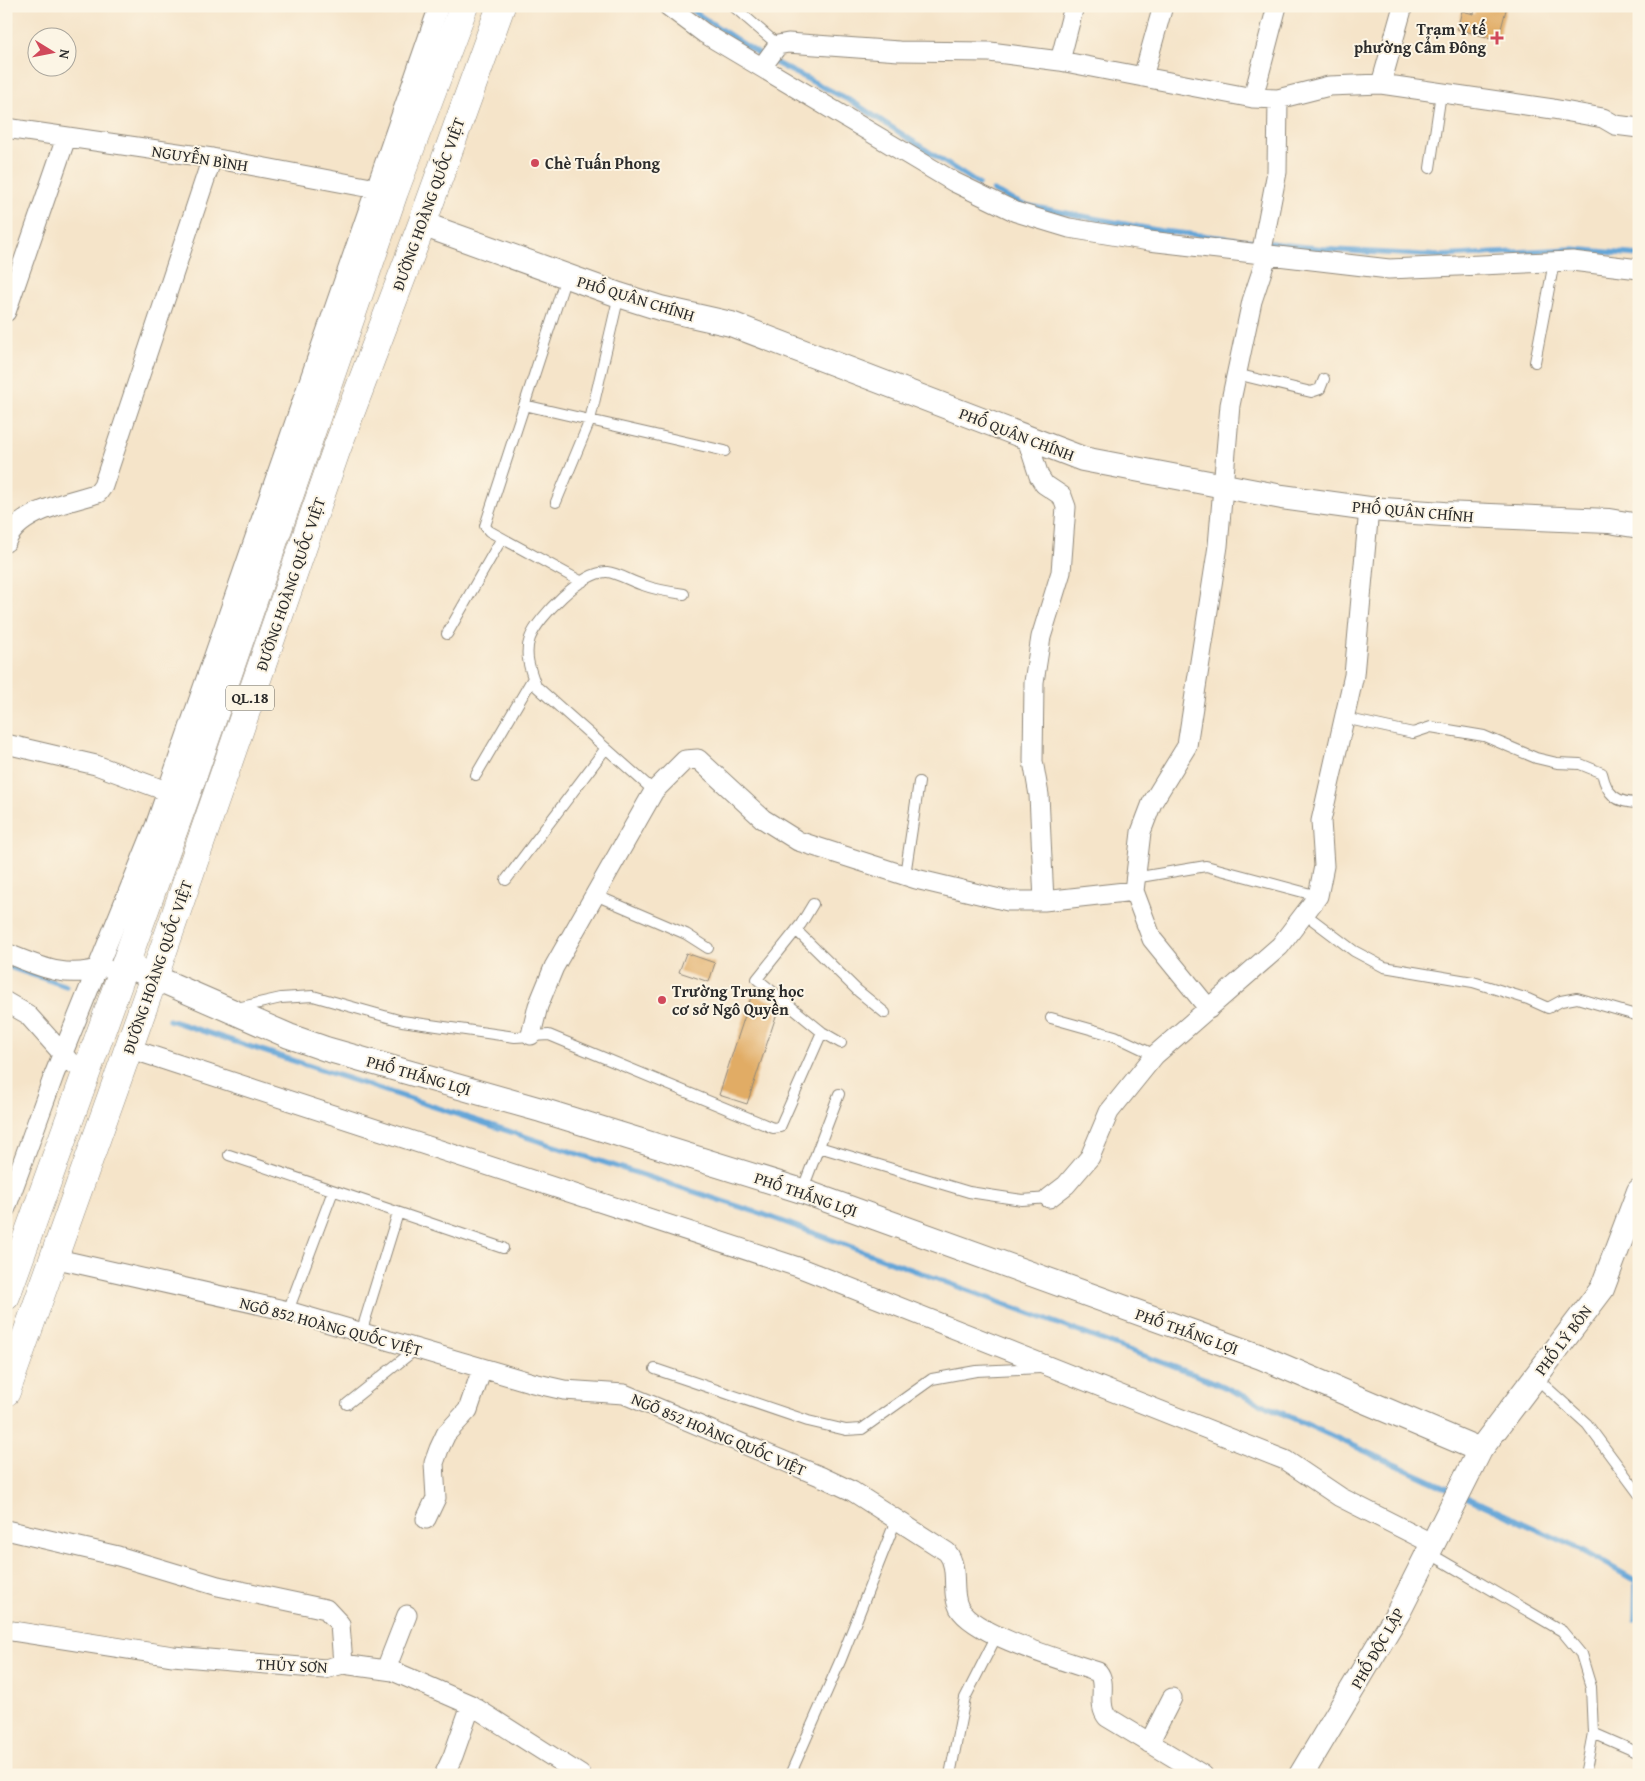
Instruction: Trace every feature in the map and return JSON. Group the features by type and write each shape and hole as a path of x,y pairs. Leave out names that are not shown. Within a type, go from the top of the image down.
{"highway":[{"name":"ĐƯỜNG HOÀNG QUỐC VIỆT","path":"6,1296 124,964 176,794 385,190 464,6"},
{"name":"ĐƯỜNG HOÀNG QUỐC VIỆT","path":"6,1392 154,977 337,448 422,224 501,6"}],"street":[{"path":"385,190 439,6"},
{"path":"668,6 704,33 768,57 954,182 1016,212 1069,228 1149,241 1264,249 1389,269 1554,262 1612,264 1639,269"},
{"path":"1060,60 1074,6"},
{"path":"1143,77 1164,6"},
{"path":"1252,98 1277,6"},
{"path":"1381,84 1403,6"},
{"path":"768,57 788,43 899,51 990,52 1060,60 1252,98 1278,99 1328,86 1381,84 1596,117 1615,125 1639,128"},
{"path":"1209,1009 1152,939 1134,884 1141,832 1152,803 1183,754 1188,739 1218,546 1230,405 1264,249 1277,172 1278,99"},
{"name":"NGUYỄN BÌNH","path":"6,128 212,158 385,190"},
{"path":"6,312 66,138"},
{"path":"6,542 13,528 26,517 98,493 103,486 212,158"},
{"name":"PHỐ QUÂN CHÍNH","path":"422,224 619,295 660,308 731,324 1083,459 1222,486 1369,508 1444,514 1609,521 1639,526"},
{"path":"1027,439 1039,476 1044,484 1062,496 1066,507 1060,572 1040,637 1034,682 1033,761 1039,795 1044,901"},
{"path":"1049,1198 1066,1185 1090,1157 1109,1112 1155,1056 1280,946 1318,896 1324,866 1321,821 1354,675 1369,508"},
{"path":"6,744 96,765 176,794 97,969 62,1054 6,1208"},
{"path":"531,1035 538,1006 554,967 654,791 685,760 698,759 763,819 798,841 905,876 1008,901 1044,901 1134,884"},
{"path":"6,953 65,974 81,973 111,964 124,964"},
{"name":"PHỐ THẮNG LỢI","path":"124,964 289,1036 326,1049 541,1110 802,1191 1261,1357 1480,1450"},
{"path":"6,1002 27,1014 70,1062 86,1068"},
{"path":"128,1048 798,1267 1285,1460 1340,1497 1431,1549"},
{"name":"PHỐ LÝ BÔN","path":"1445,1518 1480,1450 1602,1289 1639,1191"},
{"name":"NGÕ 852 HOÀNG QUỐC VIỆT","path":"53,1258 288,1311 482,1369 564,1390 611,1392 631,1396 822,1477 852,1491 947,1552 954,1568 958,1605 965,1617 998,1635 1098,1672 1101,1680 1103,1713 1203,1775"},
{"path":"426,1519 436,1498 434,1463 439,1449 446,1434 468,1410 482,1369"},
{"name":"PHỐ ĐỘC LẬP","path":"1301,1775 1399,1611 1445,1518"},
{"path":"6,1530 118,1556 218,1586 326,1609 340,1624 343,1664"},
{"path":"386,1669 407,1615"},
{"name":"THỦY SƠN","path":"6,1630 173,1656 325,1669 343,1664 386,1669 471,1705 581,1775"},
{"path":"1149,1743 1172,1698"},
{"path":"444,1775 453,1756 471,1705"}],"lane":[{"path":"732,6 768,57"},
{"path":"1430,168 1441,93"},
{"path":"1535,362 1554,262"},
{"path":"566,277 485,526 489,531 582,582"},
{"path":"556,502 590,420 619,295"},
{"path":"1236,374 1311,392 1320,389 1324,379"},
{"path":"524,405 725,451"},
{"path":"447,634 502,538"},
{"path":"654,791 536,686 528,667 530,637 545,615 566,594 582,582 606,572 645,586 684,594"},
{"path":"476,775 533,678"},
{"path":"1344,718 1413,733 1431,727 1484,736 1536,758 1557,763 1580,764 1594,769 1602,773 1608,794 1616,800 1639,803"},
{"path":"506,880 606,748"},
{"path":"905,876 919,782"},
{"path":"1134,884 1206,866 1318,896"},
{"path":"595,895 686,934 708,948"},
{"path":"813,904 796,930 757,979 822,1032 841,1043"},
{"path":"1305,914 1354,951 1384,966 1473,982 1528,998 1548,1008 1561,1001 1577,998 1639,1016"},
{"path":"796,930 858,991 885,1013"},
{"path":"231,1010 280,998 313,996 402,1021 515,1037 548,1035 773,1128 780,1127 822,1032"},
{"path":"1051,1018 1115,1036 1155,1056"},
{"path":"802,1191 839,1094"},
{"path":"819,1147 969,1192 1022,1200 1049,1198"},
{"path":"229,1155 503,1248"},
{"path":"288,1311 333,1191"},
{"path":"361,1333 398,1213"},
{"path":"347,1404 416,1349"},
{"path":"655,1369 808,1421 846,1430 862,1429 932,1379 976,1372 1054,1367"},
{"path":"1535,1377 1587,1424 1639,1494"},
{"path":"790,1775 841,1659 896,1520"},
{"path":"1431,1549 1541,1620 1562,1631 1580,1654 1591,1687 1593,1733 1585,1775"},
{"path":"950,1775 965,1698 998,1635"},
{"path":"1593,1733 1639,1753"}],"building":[{"path":"1476,6 1507,6 1498,40 1457,29 1462,11 1474,14"},
{"path":"686,953 715,963 709,982 679,972"},
{"path":"752,994 780,1004 747,1104 719,1095"}],"waterway":[{"path":"685,6 762,56 853,102 978,184"},
{"path":"993,191 1024,205 1161,231 1334,250 1440,256 1572,249 1639,255"},
{"path":"6,966 66,986"},
{"path":"169,1020 768,1216 1209,1380 1453,1491"},
{"path":"1464,1496 1578,1548 1636,1581 1635,1619"}],"place":[{"name":"Trạm Y tế phường Cẩm Đông","path":"1497,38"},
{"name":"Chè Tuấn Phong","path":"535,163"},
{"name":"Trường Trung học cơ sở Ngô Quyền","path":"662,1000"}]}
